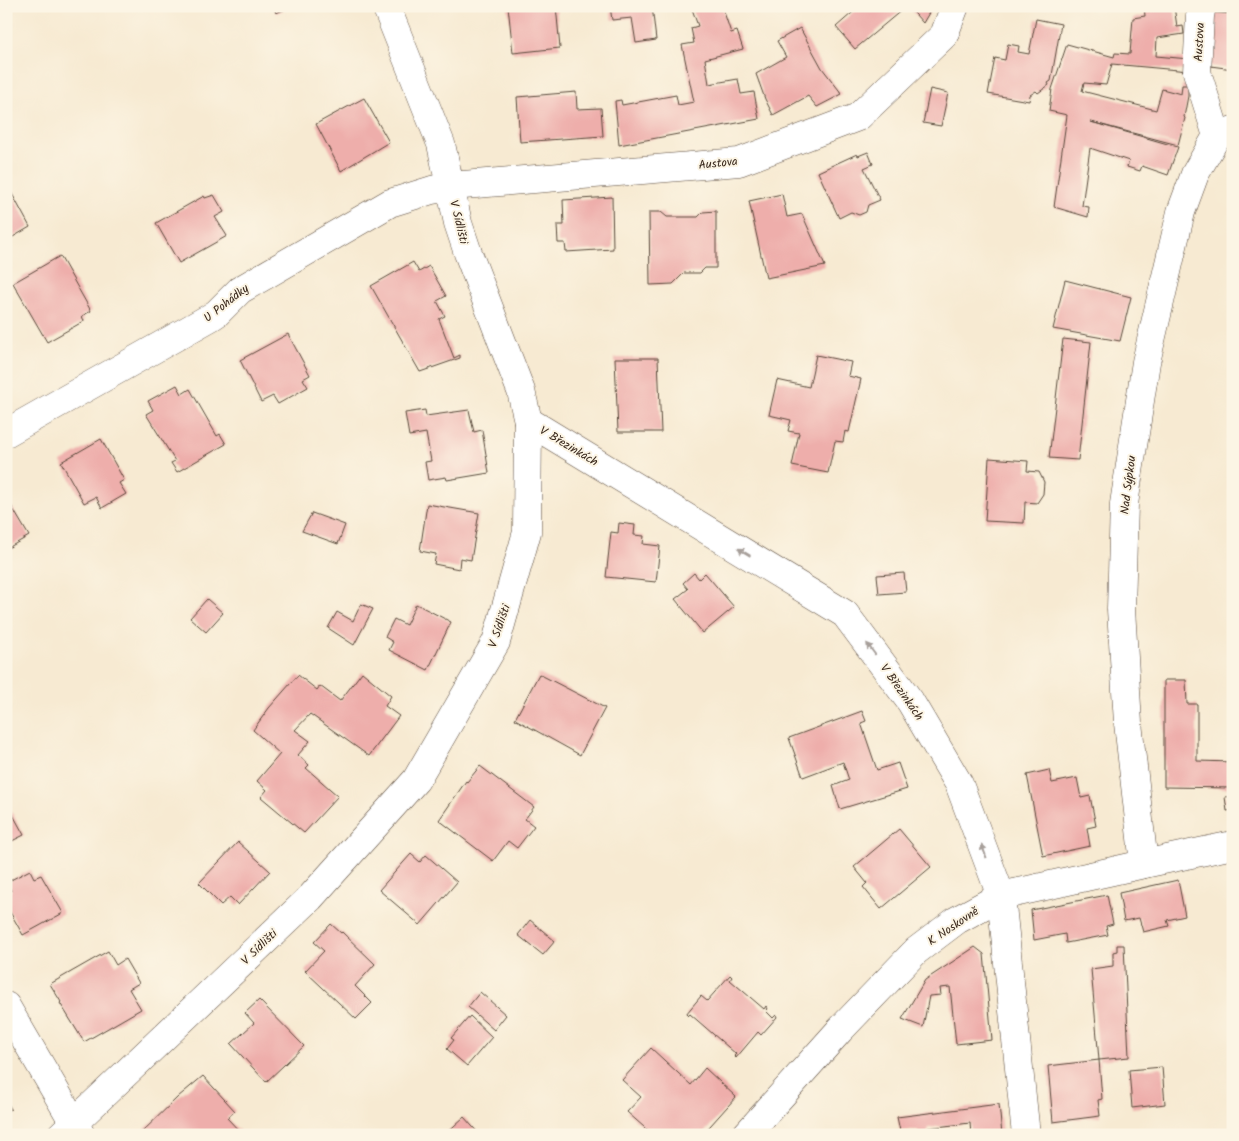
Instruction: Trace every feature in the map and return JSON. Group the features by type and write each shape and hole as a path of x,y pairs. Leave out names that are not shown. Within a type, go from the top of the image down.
{"street":[{"name":"V Sídlišti","path":"72,1131 310,898 416,780 496,642 527,532 528,421 521,391 468,253 458,222 441,144 386,6"},
{"name":"Austova","path":"451,186 739,162 858,117 944,35 956,6"},
{"name":"Austova","path":"1202,6 1197,72 1225,133"},
{"name":"Nad Sýpkou","path":"1144,864 1128,723 1122,619 1124,504 1146,362 1181,212 1195,174 1225,133"},
{"name":"U Pohádky","path":"7,431 211,317 240,290 390,203 451,186"},
{"name":"V Březinkách","path":"528,421 845,614 910,702 959,784 1001,896 1026,1135"},
{"name":"K Noskovně","path":"746,1135 840,1030 916,951 957,920 1001,896 1233,845"},
{"path":"6,1006 72,1131"}],"building":[{"path":"273,6 293,6 276,13"},
{"path":"508,6 556,6 560,48 513,53"},
{"path":"610,6 652,6 656,40 636,43 632,18 612,20"},
{"path":"691,6 722,6 731,33 737,31 743,49 705,59 709,84 738,79 741,94 754,92 759,119 619,145 615,101 621,100 622,105 676,95 678,105 694,102 682,45 694,43 691,28 698,26"},
{"path":"860,6 901,6 903,9 855,49 836,27"},
{"path":"908,6 933,6 923,23"},
{"path":"1144,6 1174,6 1177,27 1183,26 1184,34 1157,38 1156,56 1189,59 1189,71 1112,64 1106,85 1084,83 1082,91 1156,110 1162,89 1181,94 1182,85 1188,85 1185,118 1178,145 1091,122 1178,147 1168,175 1142,166 1140,171 1127,167 1129,161 1090,148 1082,206 1089,207 1088,217 1054,207 1067,115 1049,111 1052,89 1067,44 1114,57 1115,53 1130,54 1133,18 1145,16"},
{"path":"1207,12 1233,14 1233,69 1203,65"},
{"path":"1036,19 1061,24 1049,85 1038,93 1036,91 1030,95 1029,101 988,94 995,58 1005,60 1008,44 1019,46 1018,52 1029,54"},
{"path":"800,28 822,68 842,94 817,107 808,96 773,115 756,74 786,57 777,41"},
{"path":"930,89 948,93 941,126 923,123"},
{"path":"576,92 577,109 601,108 603,136 520,142 517,97"},
{"path":"364,98 389,142 341,171 316,124"},
{"path":"868,152 873,164 864,168 880,200 868,205 866,212 859,215 851,212 839,218 818,172 857,154 858,156"},
{"path":"11,192 30,227 6,241 6,195"},
{"path":"782,194 787,217 802,214 825,266 766,278 749,201"},
{"path":"214,195 224,212 215,217 227,236 179,263 156,223 204,196 205,198"},
{"path":"612,197 613,249 566,252 565,243 558,243 557,225 564,225 563,200"},
{"path":"716,211 716,268 705,268 700,273 684,273 673,284 650,285 649,212 661,212 667,217 698,217 703,212"},
{"path":"60,256 91,311 82,316 84,321 47,342 13,283"},
{"path":"413,262 419,272 429,266 446,296 437,301 445,316 439,319 454,358 460,355 460,358 420,372 371,286"},
{"path":"1065,280 1131,297 1120,341 1053,329"},
{"path":"288,334 310,375 303,379 308,387 278,404 273,396 261,402 240,360"},
{"path":"1063,339 1091,342 1078,460 1049,458"},
{"path":"816,355 851,362 848,376 861,379 849,432 845,431 843,442 835,441 828,473 792,466 799,433 788,431 791,420 769,415 777,380 809,387"},
{"path":"615,358 658,358 661,432 618,432"},
{"path":"177,385 182,394 190,389 217,436 220,434 226,444 177,472 171,463 175,461 146,414 153,410 148,401"},
{"path":"425,410 426,416 469,410 474,432 482,430 489,473 447,480 446,477 428,480 425,462 431,461 426,433 409,436 405,413"},
{"path":"101,439 124,480 119,483 126,494 102,508 96,497 84,503 61,462"},
{"path":"989,458 1028,461 1027,471 1039,472 1044,482 1043,494 1037,503 1025,502 1024,523 985,521"},
{"path":"6,497 29,536 6,549"},
{"path":"427,504 479,513 471,560 460,558 459,569 434,564 436,554 420,551"},
{"path":"312,513 345,525 338,544 302,531"},
{"path":"619,523 635,525 634,535 644,536 643,544 660,546 656,582 606,577 611,532 618,533"},
{"path":"694,573 699,579 705,573 734,607 703,633 675,599 688,589 683,583"},
{"path":"904,573 906,592 879,594 877,575"},
{"path":"207,599 223,613 206,632 190,618"},
{"path":"361,604 373,609 354,645 328,628 337,612 353,621"},
{"path":"416,604 451,622 428,670 389,650 393,642 385,637 394,619 406,625"},
{"path":"362,672 391,696 385,706 399,716 369,756 310,714 295,730 310,741 298,755 309,765 306,768 338,796 304,833 261,797 267,790 257,781 280,754 253,730 269,708 298,675 317,690 320,686 340,701"},
{"path":"539,674 605,708 580,755 515,719"},
{"path":"1164,680 1186,680 1187,704 1197,704 1197,761 1233,762 1233,788 1164,787"},
{"path":"862,711 866,721 861,723 877,770 898,763 907,789 840,809 833,786 849,780 843,762 803,777 789,738"},
{"path":"480,766 534,807 525,819 534,826 517,848 508,841 493,861 439,820 466,781"},
{"path":"1049,770 1052,783 1077,778 1081,798 1090,796 1096,826 1087,828 1090,846 1043,856 1027,775"},
{"path":"1233,796 1233,810 1227,811 1225,797"},
{"path":"6,802 24,835 12,841 8,834 6,835"},
{"path":"899,829 931,867 881,909 863,887 867,883 854,867"},
{"path":"238,842 270,871 238,905 230,897 221,905 199,883"},
{"path":"411,854 420,862 426,855 457,882 420,925 379,890"},
{"path":"30,870 34,878 41,875 63,913 23,935 6,905 6,893 11,891 7,882"},
{"path":"1178,880 1185,916 1167,920 1169,926 1143,932 1139,918 1124,921 1119,893"},
{"path":"1107,895 1113,924 1106,926 1108,935 1066,943 1065,934 1034,940 1031,910"},
{"path":"530,920 555,941 543,955 518,935"},
{"path":"331,924 375,964 355,986 372,1003 356,1019 305,971 324,951 314,942"},
{"path":"1117,945 1124,945 1129,1057 1099,1060 1091,969 1113,966 1113,952 1117,951"},
{"path":"975,947 984,954 992,1040 956,1044 950,987 940,988 941,995 929,996 923,1027 902,1019 925,980"},
{"path":"108,951 116,965 125,959 139,983 129,989 141,1009 84,1042 50,984"},
{"path":"730,975 732,977 730,980 764,1009 766,1006 768,1009 766,1011 773,1018 776,1015 777,1017 761,1035 758,1032 736,1058 734,1056 736,1054 690,1014 688,1016 686,1014 701,996 707,1001"},
{"path":"480,992 506,1015 494,1030 468,1007"},
{"path":"259,1000 304,1046 266,1082 231,1044 254,1023 245,1013"},
{"path":"470,1016 492,1037 467,1066 447,1049 454,1040 451,1038"},
{"path":"651,1048 691,1085 705,1068 736,1097 702,1135 653,1135 627,1112 641,1097 622,1080"},
{"path":"1099,1060 1102,1099 1098,1100 1100,1116 1053,1122 1048,1066"},
{"path":"1162,1067 1165,1104 1132,1108 1129,1070"},
{"path":"203,1076 235,1111 227,1118 243,1135 139,1135 178,1097"},
{"path":"6,1100 11,1109 6,1111"},
{"path":"999,1104 1002,1135 971,1135 970,1123 928,1128 928,1133 918,1135 918,1130 900,1131 897,1117"},
{"path":"464,1117 480,1135 444,1135"},
{"path":"1086,1131 1086,1135 1065,1135 1065,1133"}]}
